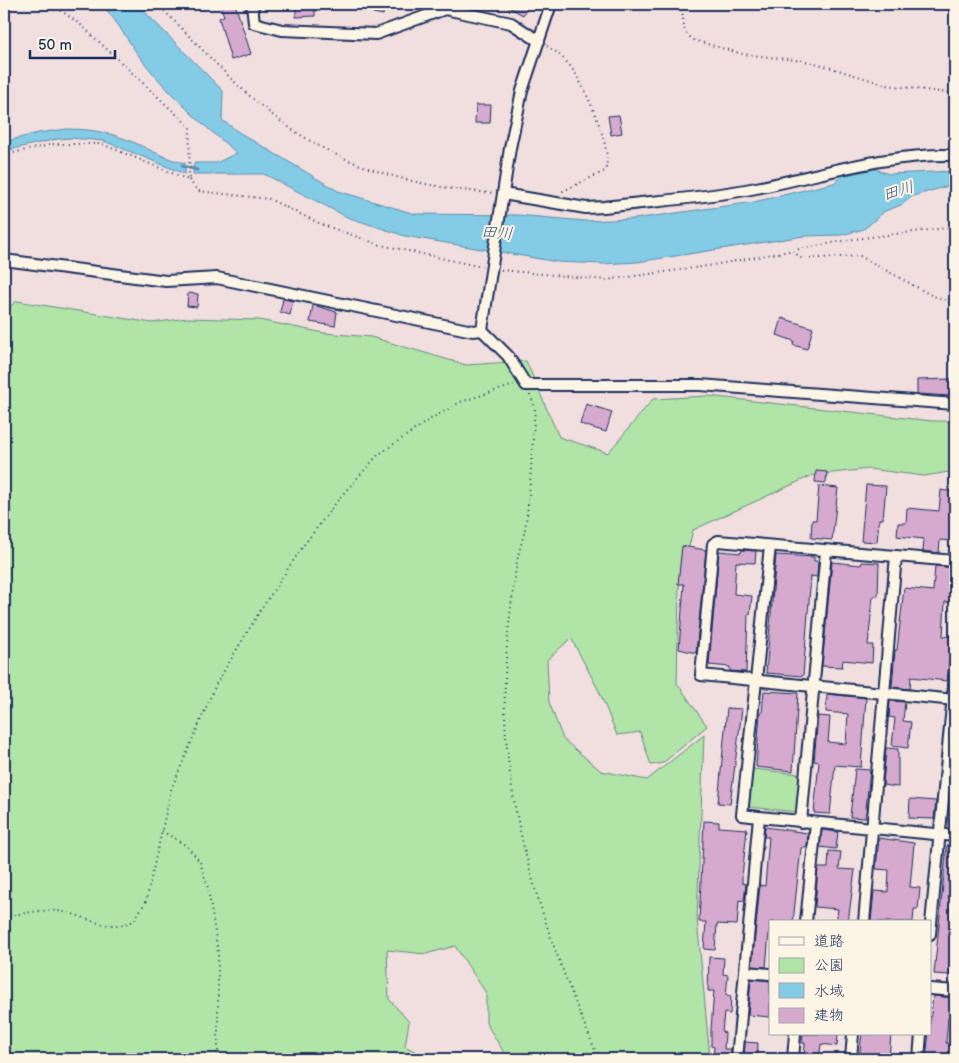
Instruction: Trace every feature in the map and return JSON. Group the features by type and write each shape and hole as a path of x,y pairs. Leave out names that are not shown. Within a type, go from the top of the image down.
{"street":[{"path":"252,4 254,23 282,30 376,34 445,9 511,23 539,40"},
{"path":"482,330 493,270 502,196 522,91 551,4"},
{"path":"502,196 586,208 604,207 754,188 829,171 921,154 955,155"},
{"path":"4,260 166,281 217,278 473,331 482,330"},
{"path":"482,330 508,356 526,385 700,385 955,404"},
{"path":"954,700 701,675 713,544 718,541 955,561"},
{"path":"770,546 742,815 955,836"},
{"path":"801,822 826,551"},
{"path":"864,920 896,556"},
{"path":"931,920 955,675"},
{"path":"737,1059 759,818"},
{"path":"806,920 816,823"},
{"path":"745,972 769,974"},
{"path":"932,989 955,991"},
{"path":"793,1059 795,1036"},
{"path":"850,1059 853,1036"},
{"path":"919,1059 921,1036"}],"path":[{"path":"52,4 81,25 190,127 189,180"},
{"path":"157,4 247,92 292,130 333,153 377,172 411,181 453,190 502,196"},
{"path":"681,4 684,32 693,40 743,54 812,62 887,85 955,94"},
{"path":"539,40 554,50 577,74 599,124 608,163 605,171 542,201"},
{"path":"4,155 54,144 102,144 189,180 198,191 269,199 323,225 382,245 493,270 606,280 793,251 854,239 955,227"},
{"path":"793,251 802,260 860,256 931,295 955,304"},
{"path":"4,917 42,910 60,911 90,921 118,927 134,921 146,901 171,790 216,684 260,611 303,546 342,495 378,455 429,420 460,402 513,385 526,385 535,408 526,521 518,559 507,645 505,716 510,783 525,855 568,989 598,1059"},
{"path":"162,831 188,846 200,862 208,888 218,952 218,1059"}],"green space":[{"path":"17,301 152,323 187,318 259,320 324,333 371,337 466,365 526,361 559,437 608,453 653,399 708,396 932,421 955,421 955,471 924,476 869,469 813,475 693,530 679,587 677,683 707,726 663,763 651,765 640,732 617,735 599,691 571,638 547,660 549,702 563,739 601,771 647,780 704,735 697,919 710,1059 508,1059 486,1023 486,993 455,946 426,954 387,950 389,999 409,1022 405,1046 429,1059 4,1059 4,311"},
{"path":"753,769 800,774 797,812 749,807"}],"water":[{"name":"田川","path":"101,4 137,4 223,91 222,120 240,133 338,191 415,214 517,215 585,221 634,219 754,202 834,183 841,176 875,169 889,174 955,171 955,184 913,196 901,205 885,211 864,229 841,235 804,236 637,262 603,264 558,262 405,236 347,217 264,174 193,174 194,163 216,163 237,153 201,122 156,77"},
{"path":"67,129 98,132 128,140 163,156 185,163 185,174 104,141 71,138 57,139 4,151 4,142 38,133"}],"building":[{"path":"220,4 235,4 251,54 231,60 219,18 224,16"},
{"path":"296,4 315,4 315,16 296,17"},
{"path":"374,4 385,4 383,15 373,13"},
{"path":"503,4 530,4 523,15"},
{"path":"476,105 491,105 490,123 475,123"},
{"path":"619,115 622,133 611,135 608,116"},
{"path":"188,293 198,294 197,307 187,306"},
{"path":"283,299 293,301 290,315 280,312"},
{"path":"313,305 337,312 335,326 310,322"},
{"path":"782,318 813,328 807,349 793,345 794,341 777,335"},
{"path":"952,379 951,396 917,394 917,380"},
{"path":"586,404 612,412 606,432 580,424"},
{"path":"816,471 827,472 826,483 815,482"},
{"path":"866,485 886,486 883,519 879,519 877,542 861,541"},
{"path":"819,486 838,488 832,540 811,538 812,520 816,520"},
{"path":"941,490 952,492 950,525 953,525 951,541 940,540 939,553 923,551 924,539 897,536 898,523 906,523 907,508 939,511"},
{"path":"682,546 706,550 696,653 679,649 684,584 678,584"},
{"path":"742,550 756,551 755,563 736,562 734,594 752,596 750,614 748,614 746,672 730,671 730,667 709,665 719,551 741,553"},
{"path":"776,555 814,557 814,561 818,561 817,577 811,576 803,676 766,673"},
{"path":"832,562 861,565 862,562 879,563 878,596 873,596 868,645 873,645 872,663 843,660 842,667 822,666"},
{"path":"935,566 954,568 951,602 945,602 943,636 952,637 947,681 911,677 910,689 892,687 904,588 933,591"},
{"path":"764,691 798,693 793,771 756,767 760,713 762,713"},
{"path":"827,694 866,698 861,767 835,765 830,814 814,813 819,762 814,761 818,716 830,717 828,742 846,744 848,714 826,712"},
{"path":"890,701 905,702 903,721 911,722 908,748 892,746 895,718 889,717"},
{"path":"727,708 742,709 730,804 718,803"},
{"path":"886,748 898,749 898,787 883,785"},
{"path":"855,769 870,770 865,818 850,817"},
{"path":"910,799 936,801 934,819 909,818"},
{"path":"704,821 719,822 719,827 747,829 742,877 742,883 746,884 744,901 739,900 737,925 717,924 715,950 704,949 706,922 699,922"},
{"path":"765,827 808,833 807,846 801,848 793,920 769,920 766,967 752,966 760,885 765,886 769,837 764,837"},
{"path":"822,830 838,832 836,849 820,847"},
{"path":"879,838 914,843 910,887 920,888 918,909 914,909 913,920 871,920 874,891 888,892 889,870 876,869"},
{"path":"947,845 955,846 955,906 950,975 934,974"},
{"path":"829,851 841,852 839,869 855,870 848,920 836,920 838,909 815,907 818,868 828,868"},
{"path":"709,957 724,958 723,974 728,975 726,995 731,996 730,1014 724,1013 722,1032 725,1033 724,1049 731,1049 730,1058 726,1059 713,1059 714,1047 711,1046 711,1029 714,991 708,991"},
{"path":"751,979 769,981 769,1017 748,1015"},
{"path":"933,996 955,998 955,1019 948,1018 946,1043 955,1044 955,1059 926,1059 929,1036 932,1036"},
{"path":"803,1036 838,1036 837,1046 821,1044 819,1059 804,1059 805,1043 802,1043"},
{"path":"862,1036 891,1036 889,1059 859,1059"},
{"path":"745,1042 758,1043 757,1059 744,1059"}],"waterway":[{"path":"182,166 197,170"}]}
